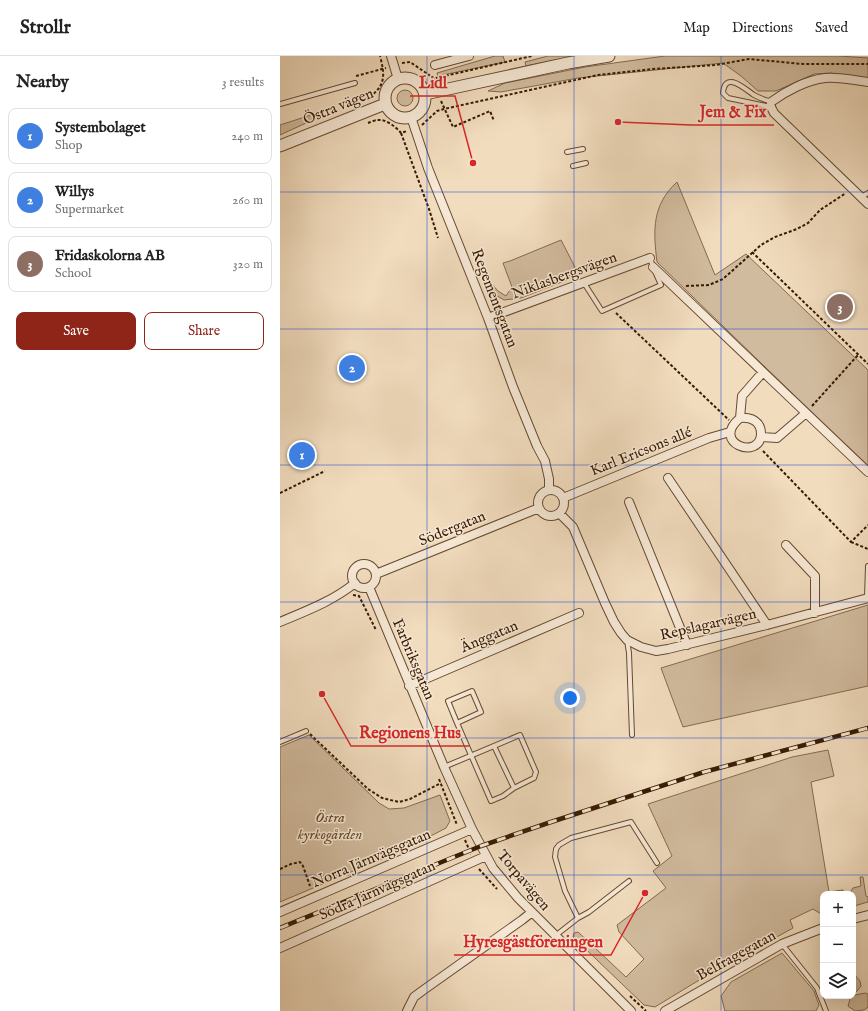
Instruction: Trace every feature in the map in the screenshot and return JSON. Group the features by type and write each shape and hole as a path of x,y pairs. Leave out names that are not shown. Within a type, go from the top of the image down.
{"street":[{"path":"391,56 398,79"},
{"path":"435,64 469,56"},
{"path":"424,94 568,62 609,56"},
{"path":"407,78 415,81 421,86 424,94 425,100 422,108 411,118 396,117 390,112 385,104 387,89 390,84 398,79 407,78"},
{"path":"868,82 824,78 804,84 771,104 774,112 851,188 865,195 868,204"},
{"name":"Östra vägen","path":"280,146 385,104"},
{"name":"Regementsgatan","path":"411,118 428,168 537,446 545,461 549,479 549,490"},
{"name":"Niklasbergsvägen","path":"488,318 650,258"},
{"path":"653,267 868,472"},
{"path":"763,372 742,396 736,421 730,432 736,445 743,448 750,448 759,440 777,438 806,413"},
{"path":"736,421 747,417 753,419 761,430 759,440"},
{"name":"Karl Ericsons allé","path":"563,498 709,438 730,432"},
{"path":"668,478 767,625"},
{"path":"549,490 557,492 563,498 564,506 559,513 555,515 548,516 543,514 539,508 539,496 544,492 549,490"},
{"path":"629,502 687,645"},
{"name":"Södergatan","path":"376,574 539,508"},
{"path":"559,513 573,527 614,622 627,640"},
{"path":"786,545 815,576 815,613"},
{"path":"365,564 374,569 376,574 375,582 369,587 361,588 355,583 353,578 355,569 360,565 365,564"},
{"path":"280,622 322,604 339,595 355,583"},
{"name":"Farbriksgatan","path":"369,587 444,767 472,829"},
{"name":"Repslagarvägen","path":"627,640 635,645 656,651 687,645 868,599"},
{"name":"Änggatan","path":"410,686 579,612"},
{"name":"Torpavägen","path":"472,829 493,868 518,898 631,1011"},
{"name":"Norra Järnvägsgatan","path":"280,912 472,829"},
{"name":"Södra Järnvägsgatan","path":"280,948 486,856"},
{"path":"407,1011 414,997 422,990 532,912"},
{"path":"856,918 868,915"},
{"name":"Belfragegatan","path":"665,1011 782,944 820,929"}],"lane":[{"path":"280,104 355,82"},
{"path":"727,83 737,83 754,95 771,104 728,98 723,93 724,87 727,83"},
{"path":"568,152 582,149"},
{"path":"573,166 586,163"},
{"path":"584,283 602,311 660,285 650,258"},
{"path":"868,566 868,599"},
{"path":"627,640 629,653 632,735"},
{"path":"444,767 471,756 520,735 536,772 534,778 528,782 491,801 471,756 457,723 448,701 472,691 481,712 457,723"},
{"path":"280,742 306,731"},
{"path":"494,746 514,788"},
{"path":"578,918 565,891 555,857 556,850 559,845 571,838 631,822 657,863"},
{"path":"555,936 629,881"},
{"path":"782,944 817,988 826,1011"}],"path":[{"path":"374,121 368,98 378,89 384,74 380,56"},
{"path":"383,69 410,62 432,77 436,78 532,56"},
{"path":"402,133 422,125 437,112 444,109 598,75 654,69 716,65 749,59 803,64 868,64"},
{"path":"436,78 444,109 453,127 490,111 494,121"},
{"path":"366,124 378,120 396,128 402,133 438,238"},
{"path":"673,287 709,285 723,279 752,252 775,237 797,229 808,223 820,210 842,196 851,188"},
{"path":"752,252 868,364"},
{"path":"612,306 617,315 736,421"},
{"path":"806,413 858,355"},
{"path":"759,440 851,542 868,549"},
{"path":"280,493 325,471"},
{"path":"851,542 868,525"},
{"path":"349,598 353,595 359,596 377,631"},
{"path":"306,731 368,789 382,798 399,802 410,799 440,784 438,777"},
{"path":"280,869 300,862 303,866 310,886"},
{"path":"626,993 646,1011"}],"green space":[{"path":"495,56 503,56 505,62 438,76 437,73"},
{"path":"548,56 575,56 526,66 525,62"},
{"path":"665,56 839,56 868,58 868,80 831,73 814,74 776,91 758,91 723,63 578,78 501,92 488,91 505,83 585,67"},
{"path":"402,90 408,90 413,95 411,104 408,106 402,106 397,101 397,95"},
{"path":"317,113 319,117 280,135 280,125"},
{"path":"677,182 715,275 746,254 868,370 868,467 657,262 655,239 656,219 663,200"},
{"path":"561,240 575,267 567,280 521,298 504,300 492,293 489,281 498,291 506,296 512,287 503,263"},
{"path":"868,605 868,686 683,727 661,668"},
{"name":"Östra kyrkogården","path":"309,735 379,803 389,809 404,808 440,795 450,821 446,828 410,847 280,902 280,747"},
{"path":"828,750 834,776 811,782 829,891 820,891 820,913 813,909 790,920 793,928 696,982 655,1007 644,1005 573,937 574,933 578,932 626,977 644,959 619,932 617,925 666,888 653,871 672,856 648,804 792,757"},
{"path":"860,877 863,877 868,902 856,905 856,891 851,891 853,888 861,886"},
{"path":"782,953 814,991 819,1005 816,1011 725,1011 721,996 731,982"},
{"path":"856,976 860,981 861,986 856,992"},
{"path":"868,994 868,1007 864,1010 855,1011 848,1006 850,999 856,999 856,995"}],"railway":[{"path":"280,928 481,846 551,822 704,772 868,728"}],"place":[{"name":"Jem & Fix","path":"618,122"},
{"name":"Lidl","path":"473,163"},
{"name":"Fridaskolorna AB","path":"840,307"},
{"name":"Willys","path":"352,368"},
{"name":"Systembolaget","path":"302,455"},
{"name":"Regionens Hus","path":"322,694"},
{"name":"Hyresgästföreningen","path":"645,893"}]}
